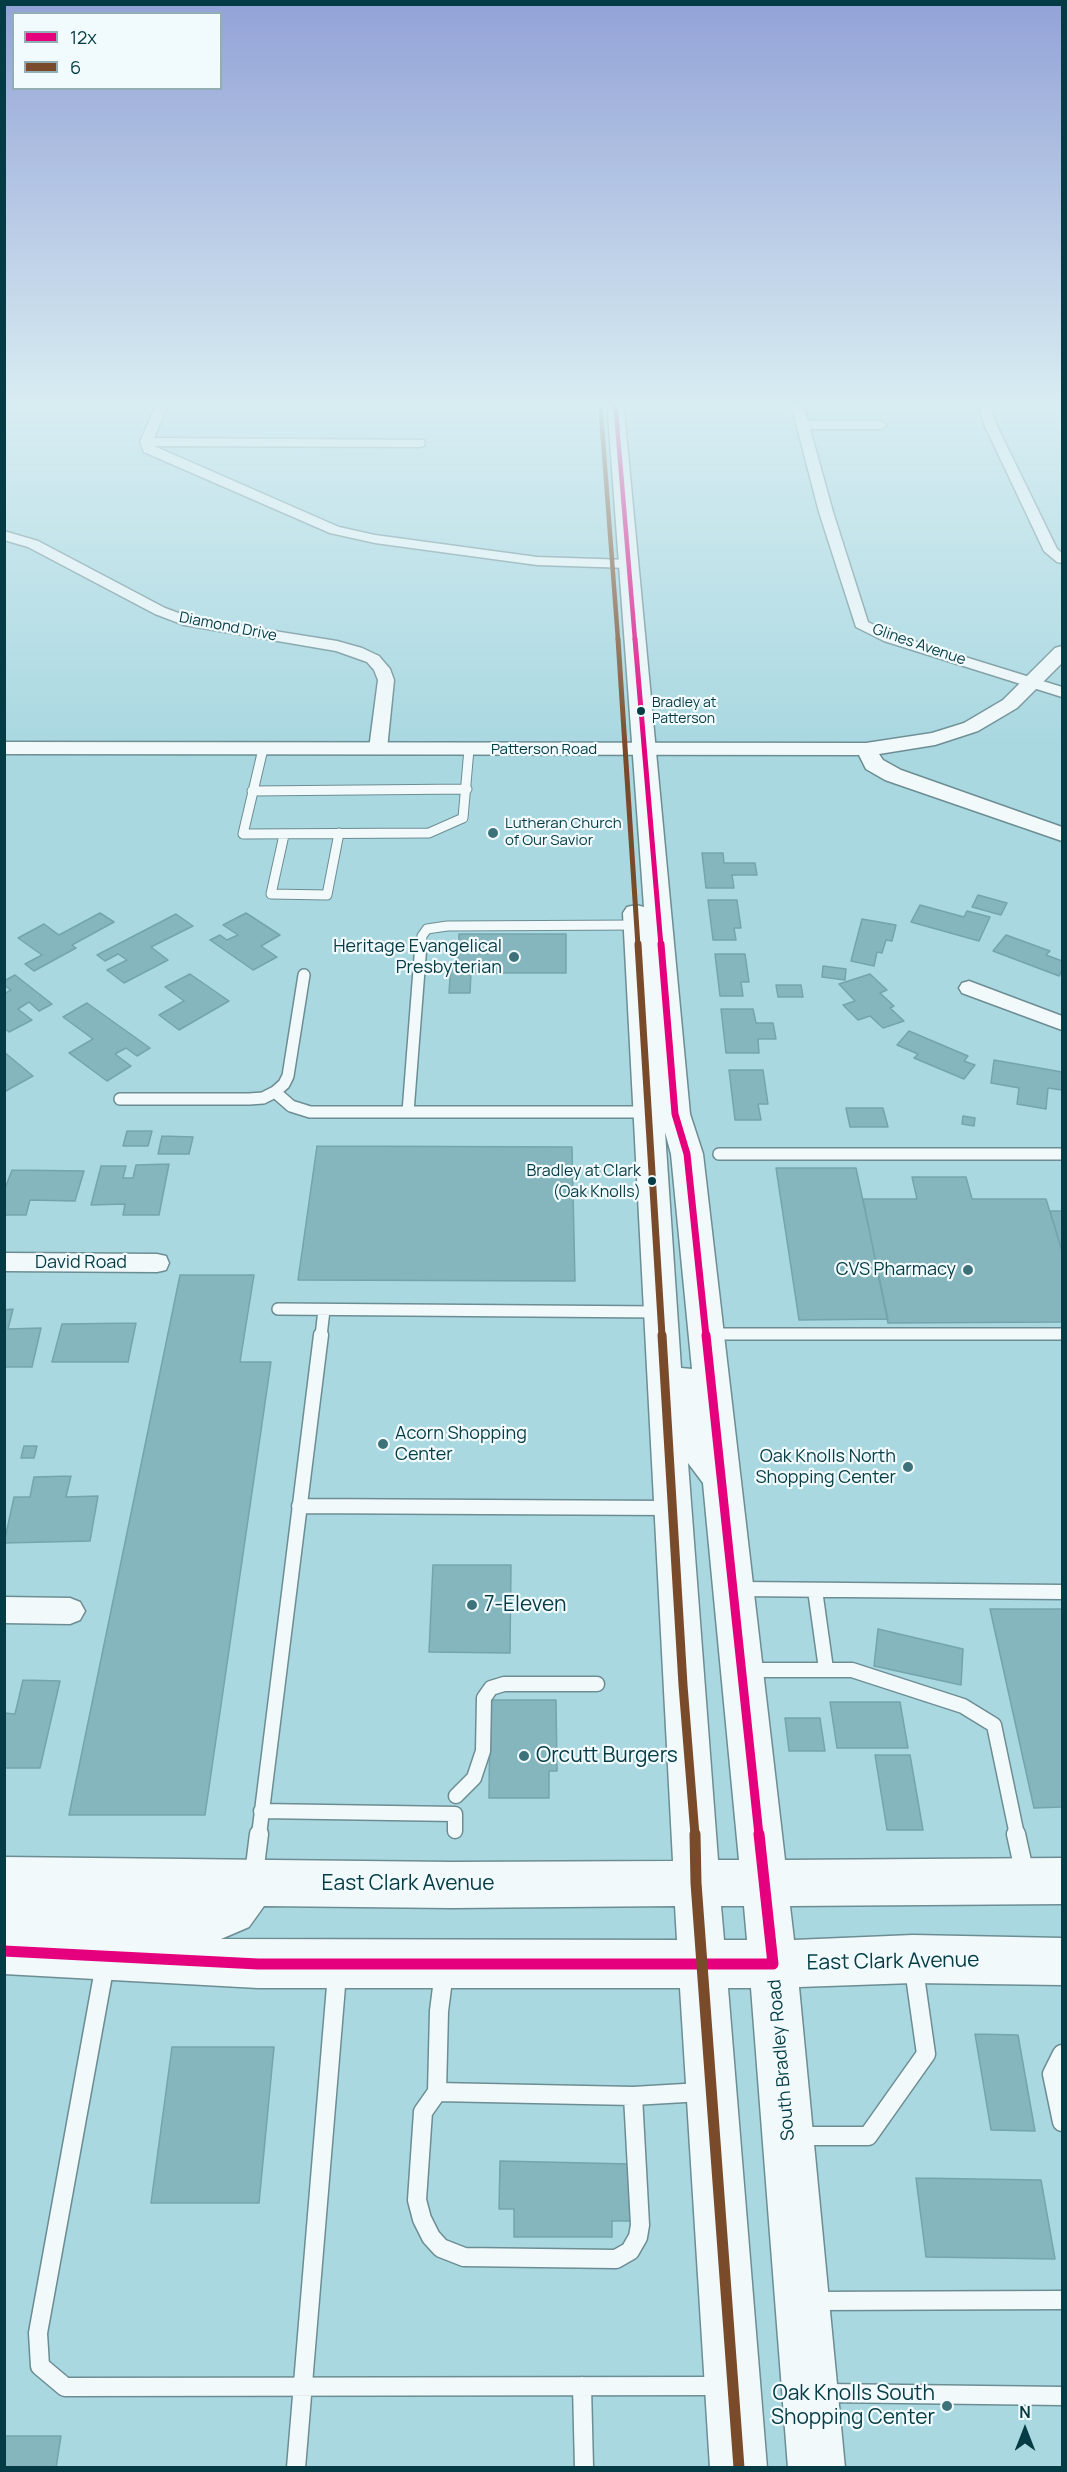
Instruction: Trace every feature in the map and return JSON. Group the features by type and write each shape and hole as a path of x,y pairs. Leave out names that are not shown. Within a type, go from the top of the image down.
{"main road":[{"name":"South Bradley Road","path":"615,515 621,564"},
{"name":"South Bradley Road","path":"619,515 661,1113 661,1312 683,1685 739,2468"},
{"name":"South Bradley Road","path":"636,750 637,925 661,1113 687,1154 690,1178 773,1964 817,2468"},
{"path":"690,1178 673,1208 680,1285 671,1305 661,1312 669,1317 682,1341 692,1439 722,1480"},
{"name":"East Clark Avenue","path":"4,1880 452,1885 1045,1882"},
{"path":"4,1923 45,1920 208,1920 233,1911 253,1883"},
{"name":"East Clark Avenue","path":"4,1951 258,1964 773,1964 913,1959 1062,1961"}],"street":[{"path":"301,515 335,530 375,539 537,561 621,564"},
{"name":"Glines Avenue","path":"827,515 861,624 889,638 1062,692"},
{"path":"1035,515 1052,551 1062,559"},
{"name":"Diamond Drive","path":"4,535 33,544 160,611 189,622 336,646 356,651 373,660 382,669 386,680 378,749"},
{"name":"Patterson Road","path":"4,748 866,749 935,739 971,727 1010,704 1062,652"},
{"path":"866,749 874,764 893,775 1062,834"},
{"path":"969,988 1062,1023"},
{"name":"David Road","path":"4,1263 157,1263"},
{"path":"4,1610 70,1611"}],"lane":[{"path":"262,749 243,834 429,833 464,818 469,749"},
{"path":"252,791 467,789"},
{"path":"284,835 271,894 327,895 339,833"},
{"path":"408,1112 422,936 427,929 447,926 637,925"},
{"path":"120,1099 249,1099 263,1098 275,1092 284,1084 288,1076 304,975"},
{"path":"275,1092 291,1106 310,1112 661,1113"},
{"path":"719,1154 1062,1154"},
{"path":"278,1309 661,1312"},
{"path":"253,1883 324,1310"},
{"path":"706,1334 1062,1334"},
{"path":"299,1506 673,1508"},
{"path":"733,1589 1062,1592"},
{"path":"815,1590 826,1669"},
{"path":"742,1670 852,1670 963,1706 994,1725 1045,1882"},
{"path":"456,1797 474,1778 483,1751 484,1698 491,1688 504,1684 597,1684"},
{"path":"261,1810 455,1814 455,1831"},
{"path":"107,1957 38,2333 40,2366 65,2387 733,2386"},
{"path":"788,2137 868,2136 926,2054 913,1959"},
{"path":"296,2468 338,1964"},
{"path":"446,1964 440,2011 438,2092 423,2112 417,2200 422,2219 441,2248 464,2258 616,2259 630,2251 638,2236 640,2225 633,2096"},
{"path":"1062,2054 1052,2074 1062,2122"},
{"path":"438,2092 633,2096 712,2092"},
{"path":"803,2301 1062,2300"},
{"path":"582,2386 584,2468"},
{"path":"811,2393 1062,2396"}],"building":[{"path":"702,853 723,853 724,863 755,863 757,875 732,875 734,888 706,888"},
{"path":"978,895 1007,903 1001,915 972,907"},
{"path":"708,900 737,900 741,928 734,928 736,940 713,940"},
{"path":"920,905 964,917 967,911 990,917 979,941 911,922"},
{"path":"100,913 114,922 72,945 76,948 34,971 25,964 42,955 18,938 44,924 59,935"},
{"path":"246,913 280,935 261,946 277,957 253,970 210,940 220,935 227,940 238,935 223,925"},
{"path":"176,914 193,926 151,947 168,960 124,983 107,970 127,960 118,954 105,961 97,955"},
{"path":"862,919 896,925 892,941 886,940 882,953 877,952 874,966 851,961"},
{"path":"459,934 566,934 566,973 471,973 470,993 449,993 451,962 458,962"},
{"path":"1006,935 1050,951 1046,955 1062,961 1062,971 1059,976 993,951"},
{"path":"715,954 745,954 749,982 741,982 743,996 720,996"},
{"path":"823,966 846,969 845,980 822,977"},
{"path":"190,974 229,1001 179,1030 159,1015 184,1001 165,987"},
{"path":"870,974 887,990 880,993 894,1006 890,1008 904,1021 883,1028 870,1016 858,1020 843,1005 855,1001 839,984"},
{"path":"15,975 52,1004 39,1011 29,1002 18,1009 32,1020 9,1032 4,1028 4,994 11,990 4,985 4,981"},
{"path":"776,985 801,985 803,997 778,997"},
{"path":"87,1003 150,1048 137,1056 126,1048 115,1054 131,1066 107,1081 69,1053 93,1039 63,1017"},
{"path":"721,1009 753,1009 756,1023 773,1023 776,1039 758,1039 759,1053 726,1053"},
{"path":"909,1031 968,1056 964,1061 975,1065 964,1079 914,1058 918,1054 897,1045"},
{"path":"4,1052 33,1076 4,1092"},
{"path":"994,1060 1062,1072 1062,1090 1048,1088 1046,1109 1017,1104 1019,1088 991,1083"},
{"path":"729,1070 763,1070 768,1104 758,1104 761,1120 735,1120"},
{"path":"846,1108 883,1108 888,1127 850,1127"},
{"path":"963,1116 975,1118 974,1126 962,1124"},
{"path":"127,1131 152,1131 148,1146 123,1146"},
{"path":"162,1136 193,1137 189,1154 158,1154"},
{"path":"317,1146 572,1147 575,1281 298,1280"},
{"path":"169,1164 159,1215 123,1215 125,1204 91,1205 101,1166 126,1166 123,1178 133,1178 136,1165"},
{"path":"776,1168 856,1168 888,1319 799,1320"},
{"path":"12,1170 84,1171 75,1201 30,1200 26,1215 4,1215 4,1191"},
{"path":"912,1177 966,1177 972,1199 1046,1199 1062,1251 1062,1322 888,1323 863,1199 917,1199"},
{"path":"1050,1211 1062,1211 1062,1251"},
{"path":"180,1275 254,1275 240,1362 271,1362 205,1815 69,1815"},
{"path":"13,1309 8,1329 41,1328 32,1367 4,1367 4,1310"},
{"path":"136,1323 128,1362 52,1362 62,1324"},
{"path":"24,1446 37,1446 34,1458 21,1458"},
{"path":"71,1476 66,1497 98,1496 90,1541 4,1543 14,1497 30,1497 34,1477"},
{"path":"433,1565 511,1565 510,1653 429,1652"},
{"path":"990,1609 1062,1609 1062,1807 1034,1808"},
{"path":"878,1629 963,1649 961,1685 874,1666"},
{"path":"23,1680 60,1681 40,1768 4,1768 4,1713 15,1714"},
{"path":"490,1700 556,1700 557,1771 549,1771 549,1798 489,1798"},
{"path":"830,1702 900,1702 908,1748 837,1748"},
{"path":"785,1718 820,1718 825,1751 789,1751"},
{"path":"875,1755 910,1755 923,1830 887,1830"},
{"path":"975,2034 1018,2035 1035,2131 991,2130"},
{"path":"172,2047 274,2047 259,2203 151,2203"},
{"path":"500,2161 630,2164 631,2221 612,2221 612,2237 514,2237 514,2209 499,2209"},
{"path":"916,2178 1041,2180 1055,2259 926,2257"},
{"path":"4,2436 61,2436 56,2468 4,2468"}],"transit line":[{"name":"6","path":"609,515 626,750 683,1685 695,1828 696,1883 739,2468"},
{"name":"12x","path":"4,1951 258,1964 773,1964 687,1154 675,1114 625,515"}],"place":[{"name":"Bradley at Patterson","path":"641,711"},
{"name":"Lutheran Church of Our Savior","path":"493,833"},
{"name":"Heritage Evangelical Presbyterian","path":"514,957"},
{"name":"Bradley at Clark (Oak Knolls)","path":"652,1181"},
{"name":"CVS Pharmacy","path":"968,1270"},
{"name":"Acorn Shopping Center","path":"383,1444"},
{"name":"Oak Knolls North Shopping Center","path":"908,1467"},
{"name":"7-Eleven","path":"472,1605"},
{"name":"Orcutt Burgers","path":"524,1756"},
{"name":"Oak Knolls South Shopping Center","path":"947,2406"}]}
